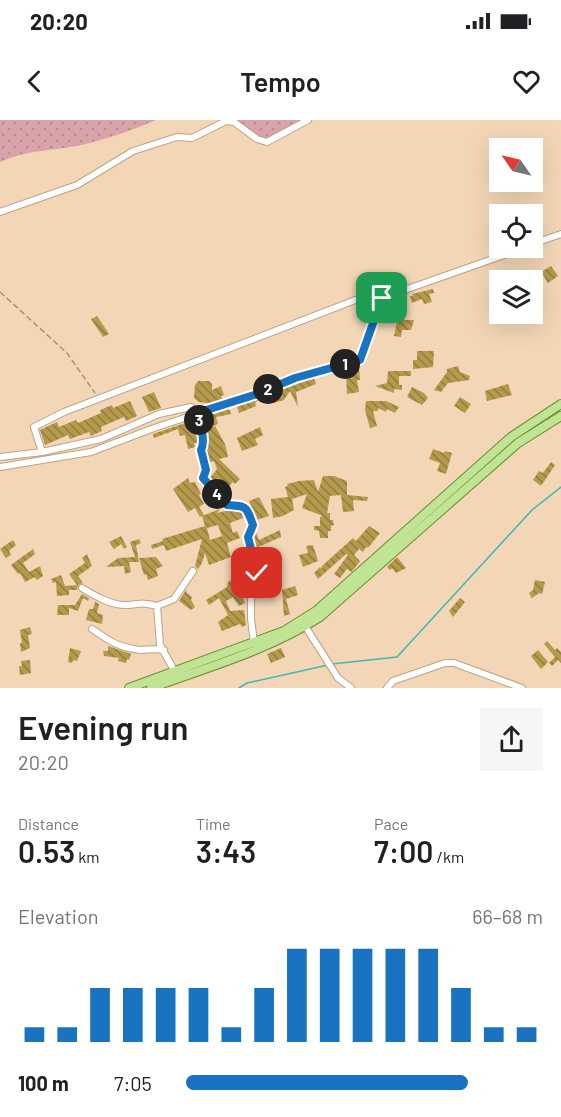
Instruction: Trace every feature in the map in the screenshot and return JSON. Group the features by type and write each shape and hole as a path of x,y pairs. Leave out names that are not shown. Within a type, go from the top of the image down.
{"main road":[{"path":"129,688 284,631 316,611 511,437 561,404"},
{"path":"151,688 260,649 306,626 329,609 518,443 561,416"}],"street":[{"path":"0,212 77,185 133,151 177,137 192,138 226,121 234,122 257,139 267,141 308,120"},
{"path":"543,240 561,234"},
{"path":"42,452 34,427 99,399 371,294 382,298 496,258"},
{"path":"0,467 91,452 254,395 295,378 360,360 382,298"},
{"path":"0,457 42,452 101,439 159,414 191,407 198,413 203,438 204,447 201,450 206,470 203,478 227,505 247,508 253,525 248,537 257,573 251,587 254,642"},
{"path":"82,588 97,598 123,604 144,603 157,606 174,598 193,571"},
{"path":"157,606 160,645 175,672"},
{"path":"306,626 338,678 351,688"},
{"path":"92,629 111,643 143,650 156,648 164,650"},
{"path":"387,688 393,681 445,663 454,663 522,688"}],"path":[{"path":"0,292 67,353 99,399"}],"shaded area":[{"path":"0,120 156,120 97,141 29,153 0,162"},
{"path":"231,120 306,120 262,145"}],"building":[{"path":"551,266 558,276 548,283 543,271"},
{"path":"433,289 434,293 429,294 432,302 424,304 422,299 412,303 410,296 413,296 412,294"},
{"path":"97,316 109,334 103,337 91,319"},
{"path":"398,318 414,320 411,330 402,330 401,337 394,336"},
{"path":"417,351 434,351 433,367 413,369 413,360 417,360"},
{"path":"359,366 360,380 357,380 359,392 347,394 346,373 341,374 341,371"},
{"path":"458,366 460,372 470,376 469,380 448,383 441,392 434,390 447,369"},
{"path":"388,371 411,371 411,376 399,376 399,385 402,385 402,390 394,389 394,393 375,386 387,383"},
{"path":"314,378 316,384 296,392 298,407 290,391 284,400 273,403 269,399 260,400 255,402 256,406 239,413 237,406"},
{"path":"198,381 209,381 212,384 212,390 221,386 223,400 211,404 199,402 194,398 195,385"},
{"path":"508,384 512,395 487,401 485,391"},
{"path":"412,387 424,393 428,398 422,405 407,397"},
{"path":"154,392 161,408 149,412 142,397"},
{"path":"460,397 471,404 465,413 454,406"},
{"path":"130,401 137,416 126,421 124,417 101,427 102,431 91,436 89,432 70,439 68,435 45,445 40,430 57,422 59,427 76,420 78,423 101,413 100,410 112,405 113,408"},
{"path":"366,401 386,401 399,407 395,413 378,408 378,411 373,411 377,426 370,428 365,410"},
{"path":"229,409 231,414 216,417 218,424 213,426 211,418 205,421 204,417"},
{"path":"194,420 197,437 195,447 188,449 185,435 180,436 178,429 154,438 153,434"},
{"path":"215,426 225,444 228,457 219,459 240,479 225,490 228,493 225,495 220,489 224,485 218,478 214,482 210,478 217,469 214,461 210,462 206,450 207,429"},
{"path":"260,427 263,435 255,439 258,445 242,451 237,438"},
{"path":"433,449 452,453 446,474 437,471 440,463 429,459"},
{"path":"551,462 555,465 541,486 533,480 539,471 543,473"},
{"path":"323,476 334,476 347,481 347,495 368,497 367,501 353,500 354,511 343,512 341,495 330,496 327,513 330,513 330,520 333,520 334,525 331,526 331,531 328,531 328,538 320,538 319,531 314,530 314,526 320,526 320,517 323,516 302,508 307,494 292,499 294,510 273,518 271,499 288,497 285,487 288,486 287,484 314,480 318,492"},
{"path":"188,478 190,483 195,482 201,494 199,495 204,504 199,507 204,515 200,517 195,508 188,512 173,489"},
{"path":"259,497 269,516 257,520 249,501"},
{"path":"220,509 217,513 229,510 242,513 243,518 230,523 233,533 237,531 240,538 227,543 231,557 209,565 205,553 198,569 195,566 202,539 166,551 164,545 152,549 151,545 163,541 162,539 205,526 202,516","holes":["218,525 222,536 210,540 207,528"]},
{"path":"369,526 380,533 368,548 366,547 363,552 359,549 354,555 360,561 354,569 351,572 347,569 340,578 334,574 348,555 346,554 318,579 314,573 320,567 322,569 322,566 353,538 356,541"},
{"path":"280,530 281,537 256,548 254,537 256,532 259,540"},
{"path":"121,536 127,547 124,549 121,544 114,549 109,542"},
{"path":"139,539 141,543 136,545 139,562 129,562 131,572 125,574 124,566 106,567 118,558 135,557 130,542"},
{"path":"13,540 16,545 9,551 11,555 6,558 0,549"},
{"path":"313,545 318,561 303,567 299,555 308,553 306,546"},
{"path":"33,549 35,554 23,563 29,572 40,566 43,576 37,580 35,577 25,582 20,573 18,574 11,565"},
{"path":"87,554 92,566 78,576 83,583 78,585 77,590 69,590 69,595 57,596 56,582 53,583 51,579 61,575 65,586 77,585 69,574 85,563 82,558"},
{"path":"156,557 163,566 156,569 158,576 148,580 146,574 144,575 139,558"},
{"path":"237,557 240,557 239,567 244,568 243,582 248,581 246,595 242,596 245,603 239,606 233,597 226,601 230,611 244,610 246,625 242,627 240,624 222,631 218,622 228,615 219,598 209,605 206,600 227,587 228,582 233,579"},
{"path":"397,557 406,568 396,573 392,568 390,570 387,567"},
{"path":"535,580 545,582 542,594 539,593 532,598 529,593 533,590"},
{"path":"295,586 298,595 286,599 290,614 284,616 282,590"},
{"path":"186,590 192,597 191,600 195,607 191,610 179,601"},
{"path":"82,594 89,598 88,601 83,598 78,611 69,608 69,615 57,615 58,605 75,605"},
{"path":"460,598 465,602 453,617 449,611"},
{"path":"95,602 99,604 97,613 103,615 102,624 86,620 89,609 93,609"},
{"path":"30,627 32,634 28,635 30,648 21,652 20,630"},
{"path":"547,641 555,650 557,648 561,652 561,663 558,660 552,666 549,663 555,657 544,644"},
{"path":"108,646 131,654 129,660 127,659 126,663 118,661 119,658 104,656 103,651 108,651"},
{"path":"70,648 81,651 77,661 73,660 72,663 68,662"},
{"path":"281,648 285,657 271,663 267,654"},
{"path":"538,650 548,662 541,669 531,656"},
{"path":"30,660 31,673 20,675 21,661"}],"waterway":[{"path":"332,664 397,657 532,510 561,487"},
{"path":"239,688 247,683 328,665"}],"route":[{"path":"257,573 248,537 253,525 247,508 227,505 203,478 206,470 201,450 204,447 197,413 254,395 295,378 360,360 382,298"}]}
